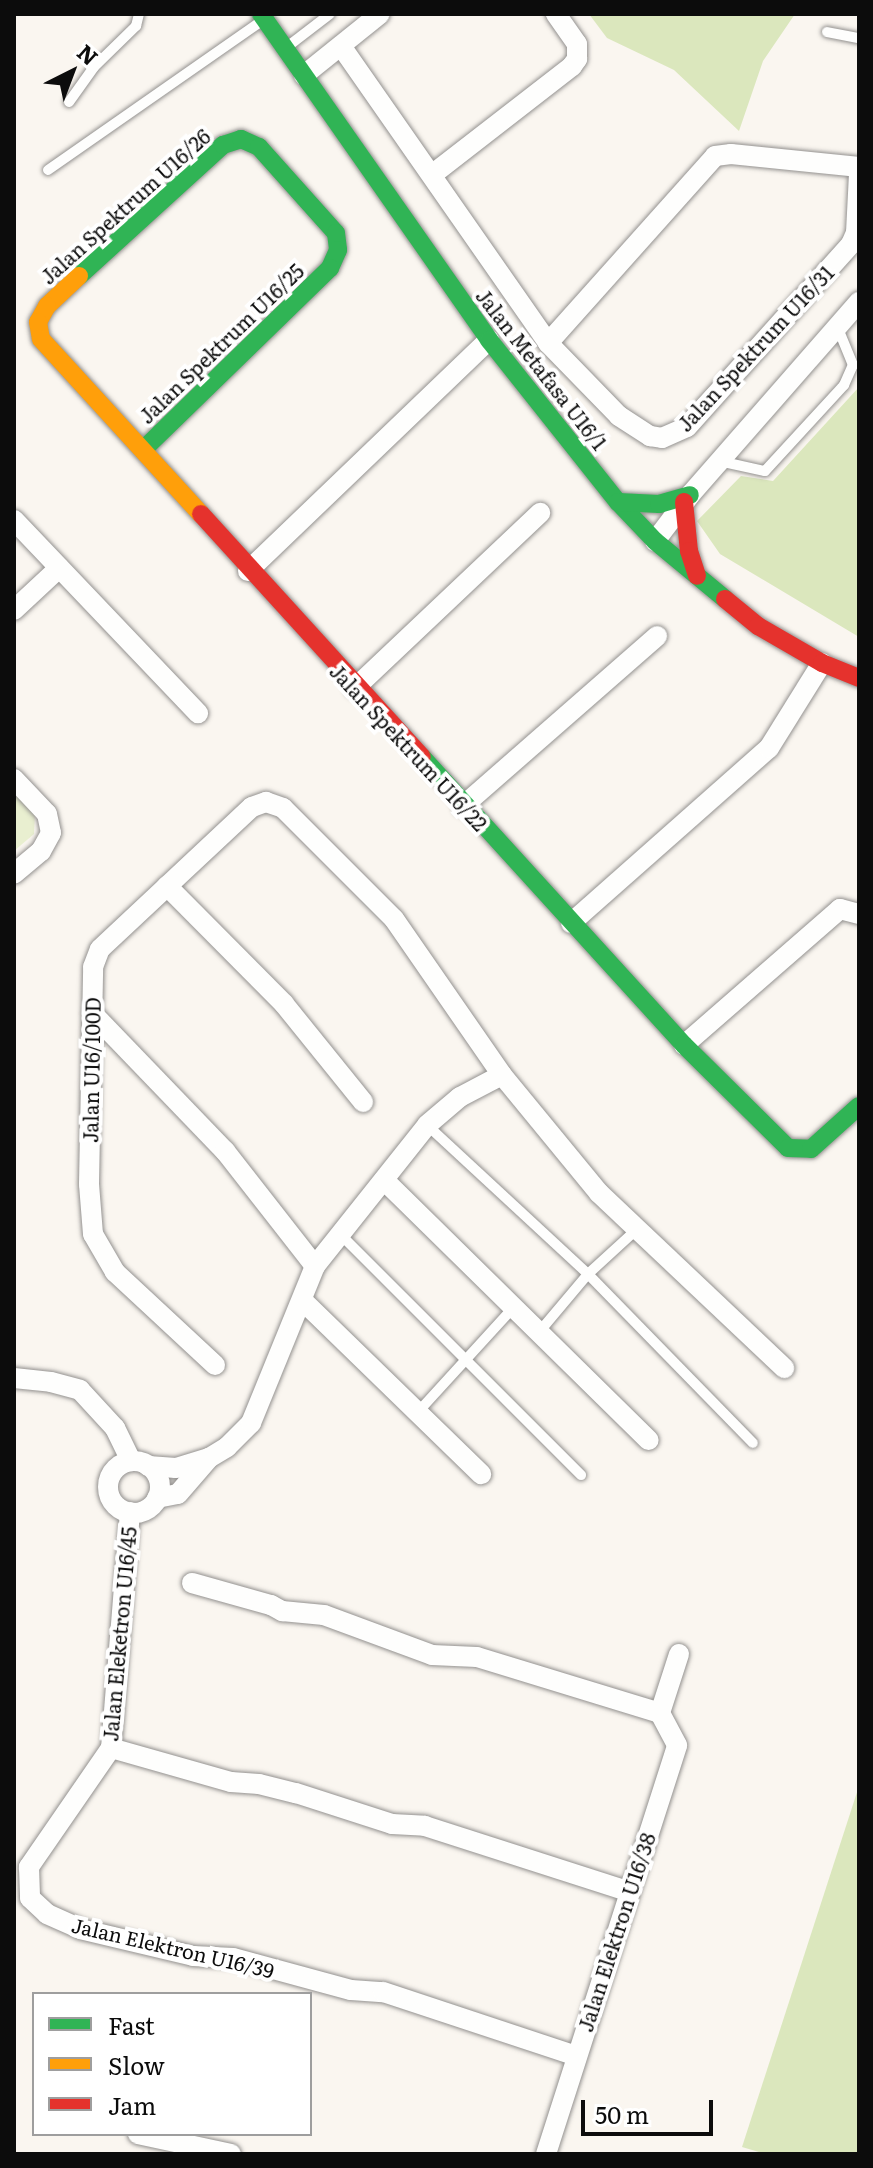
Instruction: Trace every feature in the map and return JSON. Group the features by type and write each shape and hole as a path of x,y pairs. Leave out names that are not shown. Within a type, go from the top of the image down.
{"street":[{"path":"304,75 380,14"},
{"path":"433,174 572,66 577,59 577,44 556,14"},
{"name":"Jalan Metafasa U16/1","path":"263,16 489,340 618,502 655,541 758,626 822,663 859,678"},
{"name":"Jalan Spektrum U16/31","path":"341,46 548,343 582,382 634,427 650,436 676,434 687,427 851,244 856,233 859,170"},
{"name":"Jalan Spektrum U16/26","path":"41,339 38,322 47,306 223,145 241,139 259,147 336,233 338,250 330,268"},
{"path":"548,343 715,156 731,154 859,170"},
{"name":"Jalan Spektrum U16/25","path":"143,450 330,268"},
{"path":"655,541 687,498 859,302"},
{"name":"Jalan Spektrum U16/22","path":"41,339 248,571 571,923 684,1045 788,1148 811,1149 859,1106"},
{"path":"248,571 489,340"},
{"path":"618,502 659,504 687,498"},
{"path":"687,498 689,551 697,576"},
{"path":"355,688 540,513"},
{"path":"14,520 198,713"},
{"path":"14,610 59,568"},
{"path":"463,806 657,636"},
{"path":"571,923 769,748 822,663"},
{"path":"14,779 47,814 51,833 41,851 14,874"},
{"name":"Jalan U16/100D","path":"215,1365 115,1272 93,1234 89,1184 93,967 100,949 252,807 266,802 283,808 394,919 502,1075"},
{"path":"167,886 284,1004 363,1102"},
{"path":"684,1045 840,909 859,914"},
{"path":"92,1013 225,1151 315,1266"},
{"path":"209,1458 178,1494 157,1498 146,1510 130,1512 115,1504 108,1490 116,1468 140,1464 176,1468 209,1458 227,1447 251,1423 315,1266 427,1125 460,1097 502,1075 599,1193 784,1368"},
{"path":"384,1180 649,1440"},
{"path":"302,1300 481,1474"},
{"path":"14,1378 51,1382 80,1390 115,1428 140,1464 158,1477 157,1498"},
{"name":"Jalan Eleketron U16/45","path":"47,1914 30,1898 29,1867 111,1748 130,1512"},
{"path":"192,1583 271,1605 282,1611 324,1615 432,1655 477,1657 660,1713 679,1654"},
{"name":"Jalan Elektron U16/38","path":"546,2154 677,1745 660,1713"},
{"path":"111,1748 231,1782 259,1784 296,1793 392,1824 425,1826 628,1891"},
{"name":"Jalan Elektron U16/39","path":"47,1914 80,1929 193,1956 233,1958 340,1987 383,1992 576,2056"},
{"path":"147,2136 231,2154"}],"lane":[{"path":"69,102 94,67 136,26 139,14"},
{"path":"285,48 330,14"},
{"path":"48,170 263,16"},
{"path":"827,32 859,38"},
{"path":"719,461 765,471 844,385 853,365 837,326"},
{"path":"427,1125 588,1274 753,1443"},
{"path":"540,1331 588,1274 636,1230"},
{"path":"340,1234 468,1358 581,1475"},
{"path":"418,1412 514,1306"}],"green space":[{"path":"589,14 795,14 763,61 739,131 674,70 607,38"},
{"path":"859,387 859,637 720,554 697,521 741,476 773,481"},
{"path":"14,792 35,814 34,834 14,851"},
{"path":"859,1786 859,2154 766,2154 742,2147"}],"traffic: fast":[{"path":"261,14 489,340 618,502 655,541 725,599"},
{"path":"79,276 223,145 241,139 259,147 336,233 338,250 330,268 143,450"},
{"path":"618,502 659,504 690,495"},
{"path":"422,757 684,1045 788,1148 811,1149 859,1106"}],"traffic: slow":[{"path":"79,276 47,306 38,322 41,339 201,514"}],"traffic: jam":[{"path":"684,502 689,551 697,576"},
{"path":"201,514 422,757"},
{"path":"725,599 758,626 822,663 859,678"}]}
